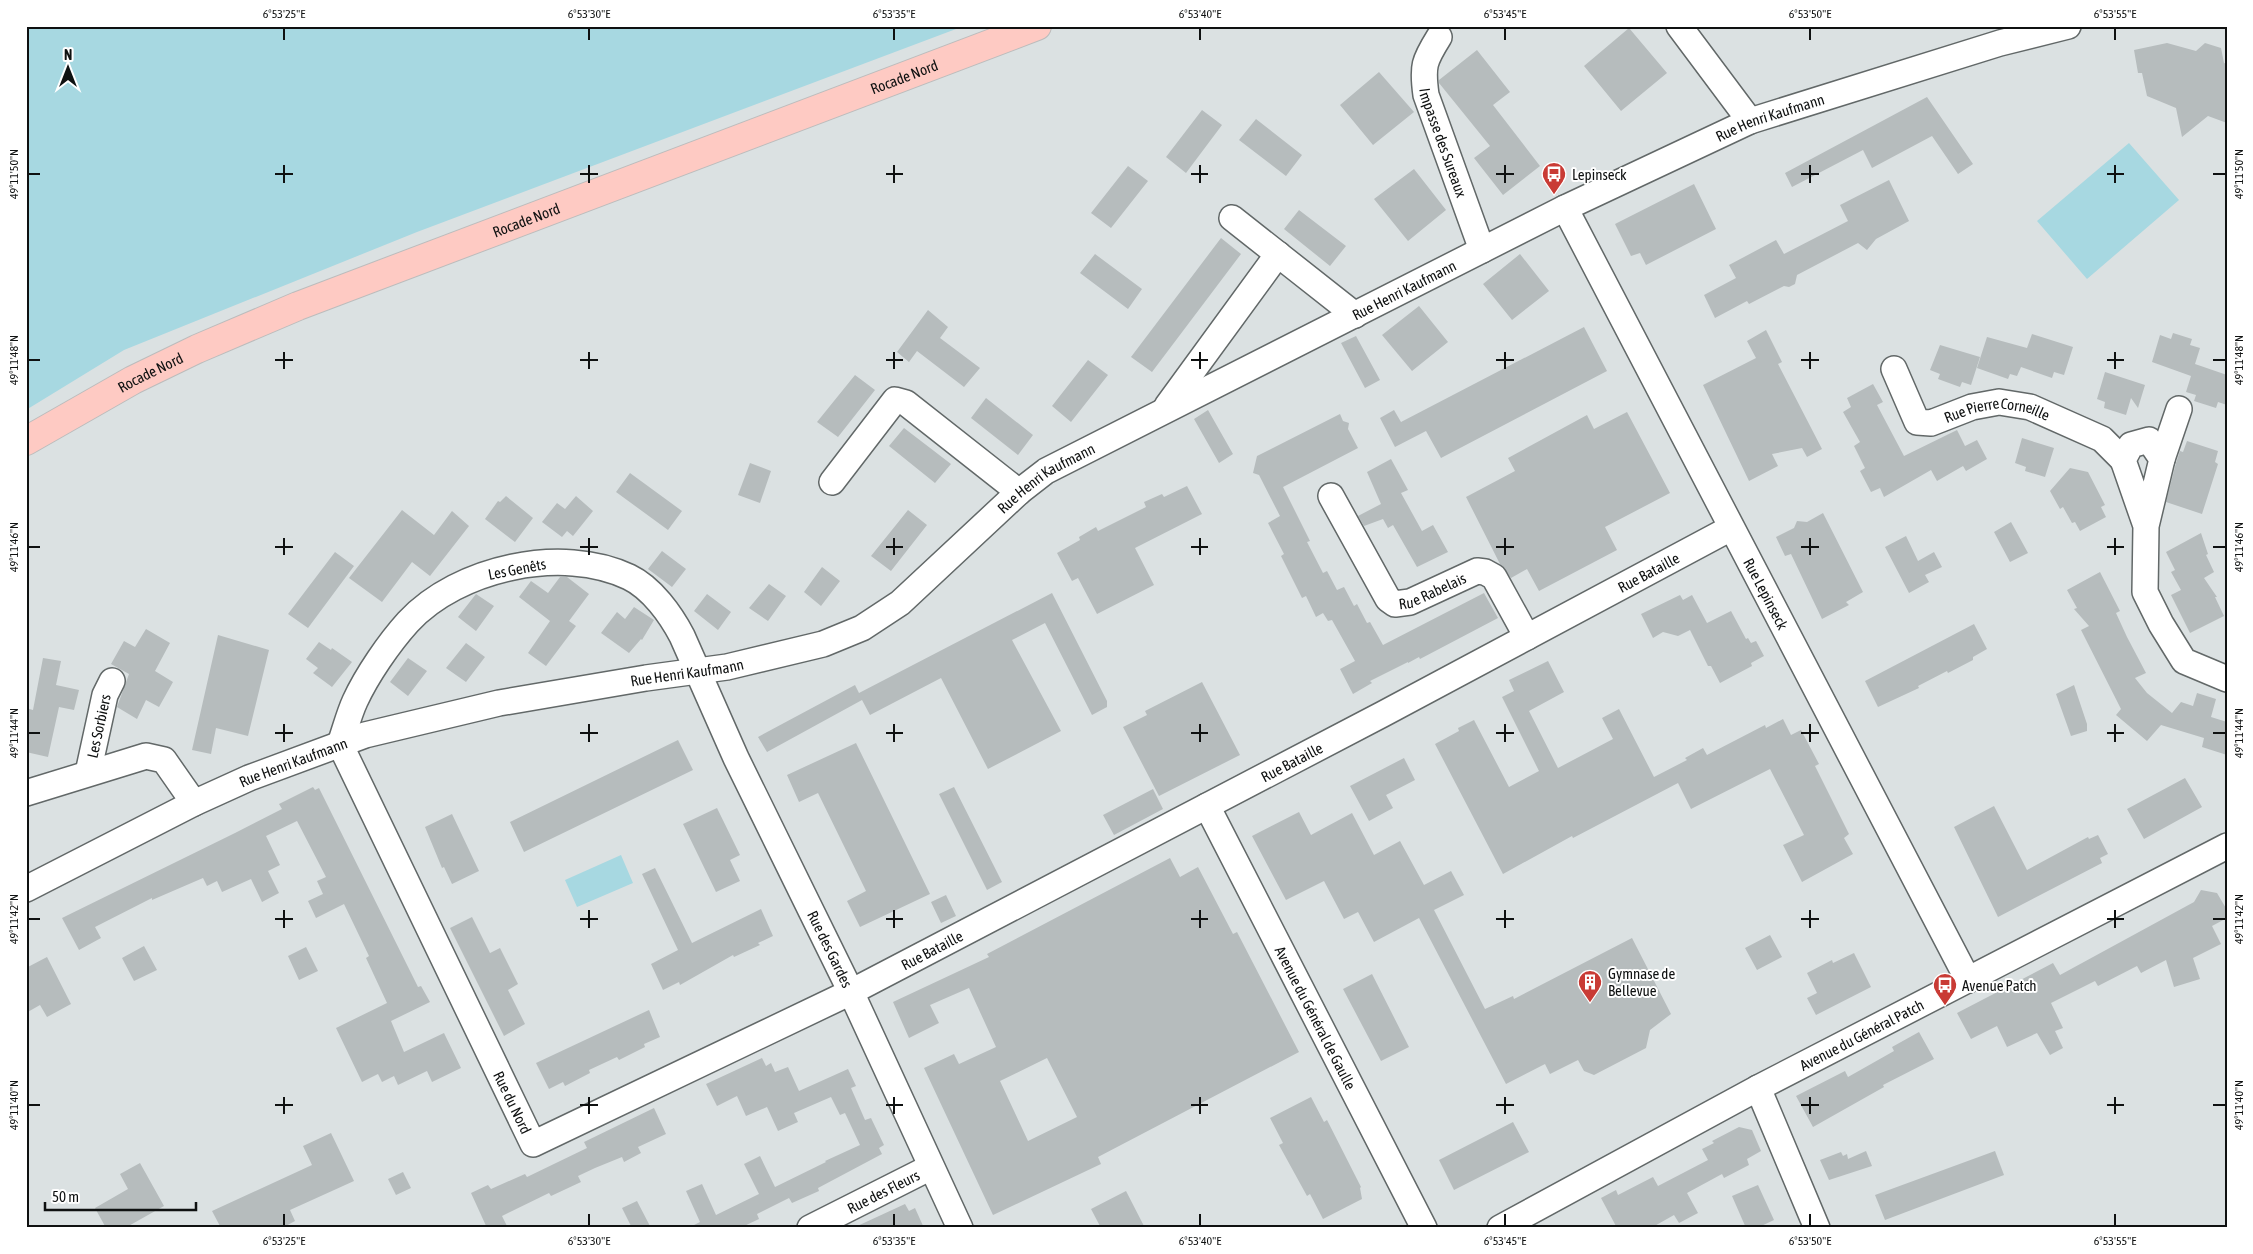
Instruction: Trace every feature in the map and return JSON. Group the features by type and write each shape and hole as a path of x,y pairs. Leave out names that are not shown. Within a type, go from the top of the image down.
{"main road":[{"name":"Rocade Nord","path":"26,441 133,380 197,349 298,306 1037,26"}],"street":[{"path":"1679,26 1750,121"},
{"name":"Rue Henri Kaufmann","path":"26,889 194,803 249,778 340,744 388,729 499,703 727,667 823,644 862,628 900,603 1019,492 1046,470 1564,208 1750,121 1994,35 2068,26"},
{"name":"Impasse des Sureaux","path":"1439,37 1428,56 1423,71 1426,95 1482,250"},
{"name":"Rue Lepinseck","path":"1564,208 1968,980"},
{"path":"1232,218 1355,315"},
{"path":"1164,410 1278,254"},
{"name":"Rue Pierre Corneille","path":"1894,369 1917,422 1931,423 1972,407 2000,402 2030,407 2102,439 2123,460 2146,526"},
{"path":"832,482 895,400 906,403 1019,492"},
{"name":"Rue Pierre Corneille","path":"2179,410 2162,459 2146,526 2145,592 2161,624 2184,661 2227,679"},
{"path":"2123,460 2131,445 2149,440 2162,459"},
{"name":"Rue Rabelais","path":"1331,496 1388,599 1395,604 1410,602 1477,571 1485,572 1494,578 1527,637"},
{"name":"Rue Bataille","path":"851,992 1207,806 1731,528"},
{"name":"Les Genêts","path":"340,744 354,702 363,685 408,622 443,595 489,572 513,567 559,562 610,570 631,578 647,591 674,621 696,672"},
{"name":"Rue des Gardes","path":"696,672 851,992 960,1228"},
{"name":"Les Sorbiers","path":"88,773 105,695 112,682"},
{"name":"Rue du Nord","path":"340,744 532,1144 851,992"},
{"name":"Les Sorbiers","path":"26,793 146,756 164,760 194,803"},
{"name":"Avenue du Général de Gaulle","path":"1207,806 1424,1228"},
{"name":"Avenue du Général Patch","path":"1500,1228 1758,1088 2227,846"},
{"path":"1758,1088 1817,1228"},
{"name":"Rue des Fleurs","path":"810,1228 931,1167"}],"shaded area":[{"path":"26,26 964,26 417,232 124,350 26,410"},
{"path":"2129,143 2179,200 2087,279 2037,221"},
{"path":"621,855 633,883 577,907 565,880"}],"building":[{"path":"1629,28 1667,73 1621,111 1584,66"},
{"path":"2167,43 2196,51 2205,43 2221,48 2224,63 2227,64 2227,123 2208,116 2182,137 2176,108 2147,96 2142,73 2138,73 2134,50"},
{"path":"1477,50 1510,92 1493,105 1540,166 1503,195 1474,158 1490,146 1439,83 1439,80"},
{"path":"1379,72 1414,112 1373,145 1340,105"},
{"path":"1927,97 1973,164 1958,174 1932,136 1872,168 1863,150 1792,187 1785,173"},
{"path":"1202,110 1222,125 1186,173 1166,157"},
{"path":"1256,119 1302,155 1286,176 1239,140"},
{"path":"1128,166 1148,181 1111,228 1091,213"},
{"path":"1414,169 1446,210 1408,241 1374,199"},
{"path":"1889,180 1909,221 1876,239 1867,250 1858,243 1797,275 1795,284 1789,287 1784,286 1749,304 1747,301 1715,318 1704,295 1736,278 1729,265 1776,240 1784,254 1848,221 1840,205"},
{"path":"1694,184 1716,229 1646,265 1640,253 1631,256 1615,224"},
{"path":"1299,210 1346,246 1330,266 1284,229"},
{"path":"1221,238 1241,254 1152,372 1131,357"},
{"path":"1095,254 1142,289 1128,309 1080,273"},
{"path":"1520,254 1549,291 1512,320 1483,284"},
{"path":"1419,306 1448,342 1412,371 1382,335"},
{"path":"928,310 948,327 940,338 980,368 964,387 917,351 909,362 897,352"},
{"path":"1584,327 1607,371 1441,458 1426,431 1395,447 1380,418 1394,410 1401,422"},
{"path":"1766,330 1782,362 1778,364 1822,449 1807,457 1802,448 1772,454 1778,466 1749,481 1703,385 1756,358 1747,341"},
{"path":"2173,333 2192,339 2190,345 2200,348 2195,364 2227,375 2227,405 2218,402 2216,408 2194,401 2196,395 2186,392 2191,376 2152,362 2160,335 2171,339"},
{"path":"2032,334 2073,347 2064,375 2054,372 2052,378 2021,367 2017,376 2010,374 2008,379 1977,368 1987,337 2027,348"},
{"path":"1356,336 1380,380 1365,388 1341,343"},
{"path":"1940,345 1980,357 1971,385 1962,382 1960,387 1938,379 1940,374 1930,370"},
{"path":"1088,360 1108,375 1071,422 1052,406"},
{"path":"2105,372 2145,385 2138,408 2131,398 2126,415 2104,408 2105,402 2097,399"},
{"path":"855,375 875,390 838,437 817,422"},
{"path":"1873,384 1883,402 1877,405 1904,456 1957,430 1965,446 1977,440 1987,459 1966,471 1963,466 1937,481 1931,470 1884,497 1880,488 1871,492 1860,471 1865,468 1854,446 1860,442 1843,412 1851,407 1847,398"},
{"path":"986,398 1033,435 1018,455 971,418"},
{"path":"1208,410 1233,454 1219,463 1194,419"},
{"path":"1627,412 1670,493 1605,527 1617,550 1539,591 1527,569 1511,578 1500,564 1466,497 1515,471 1508,458 1587,415 1594,429"},
{"path":"1340,414 1343,421 1349,423 1348,429 1358,448 1283,487 1310,541 1307,542 1323,573 1327,571 1337,590 1344,587 1354,606 1357,604 1367,623 1370,622 1383,645 1484,593 1498,618 1420,659 1419,657 1370,681 1372,683 1353,694 1340,669 1355,661 1332,620 1328,621 1323,613 1316,617 1306,596 1302,598 1281,556 1284,554 1268,523 1280,516 1259,475 1253,473 1257,456"},
{"path":"904,428 951,464 935,483 889,446"},
{"path":"2022,438 2054,448 2045,477 2025,471 2026,467 2015,463"},
{"path":"2187,441 2218,451 2215,462 2218,464 2202,514 2166,502 2180,451 2183,452"},
{"path":"1391,459 1408,490 1401,493 1422,531 1433,525 1448,552 1417,567 1393,525 1388,528 1383,519 1364,526 1358,516 1381,504 1367,472"},
{"path":"750,463 771,471 760,503 738,495"},
{"path":"2070,468 2088,472 2105,505 2101,507 2106,517 2080,531 2075,522 2072,523 2063,507 2060,509 2050,491"},
{"path":"630,473 682,511 668,530 616,492"},
{"path":"1187,486 1202,514 1135,548 1154,585 1097,614 1078,578 1072,581 1057,553 1080,540 1079,537 1096,527 1098,531 1146,507 1144,502 1162,494 1164,497"},
{"path":"506,496 533,518 515,542 485,519 498,501 500,502"},
{"path":"576,496 593,511 573,536 567,531 562,537 542,522 557,503 565,509"},
{"path":"402,510 434,535 452,511 469,526 430,576 412,562 382,602 349,578"},
{"path":"908,510 927,525 891,571 871,556"},
{"path":"1823,513 1863,592 1846,602 1849,605 1822,619 1791,554 1785,556 1776,537 1794,528 1797,521 1807,522"},
{"path":"2011,522 2028,553 2010,562 1994,532"},
{"path":"2201,533 2208,554 2206,555 2214,572 2204,578 2217,597 2215,597 2224,616 2190,633 2171,595 2181,590 2171,572 2175,570 2166,552"},
{"path":"1906,536 1918,561 1934,552 1942,567 1925,575 1929,582 1909,593 1885,547"},
{"path":"662,551 686,569 672,587 648,569"},
{"path":"335,552 354,566 308,628 288,614"},
{"path":"822,567 840,581 821,606 804,592"},
{"path":"2100,572 2120,611 2116,613 2146,673 2135,678 2147,693 2172,713 2181,702 2193,706 2197,693 2216,699 2211,717 2227,722 2227,755 2202,747 2204,738 2161,725 2147,741 2116,715 2121,709 2081,630 2089,626 2074,609 2077,608 2067,590"},
{"path":"560,577 567,577 589,594 569,621 576,626 546,666 528,653 550,621 519,597 531,581 548,593"},
{"path":"769,584 786,596 768,621 749,608"},
{"path":"1052,593 1107,701 1107,707 1092,715 1045,623 1012,640 1061,731 988,769 941,678 870,715 862,700 767,752 758,737 855,685 859,693"},
{"path":"476,594 494,606 476,631 458,617"},
{"path":"707,594 731,612 718,630 694,611"},
{"path":"1680,595 1683,600 1692,595 1707,623 1731,611 1746,639 1748,638 1751,643 1756,641 1764,656 1751,663 1752,666 1720,683 1711,666 1708,666 1690,630 1678,636 1663,632 1653,638 1641,614"},
{"path":"634,607 654,620 642,640 629,653 601,633 617,612 625,619"},
{"path":"1974,624 1987,649 1973,657 1973,660 1948,673 1947,671 1918,686 1919,688 1878,707 1865,681"},
{"path":"146,629 170,643 155,671 173,682 159,707 146,700 137,719 117,707 129,674 111,664 124,641 135,647"},
{"path":"218,635 269,650 248,736 216,728 211,754 192,750"},
{"path":"319,642 331,650 332,648 352,662 332,687 313,673 318,668 306,659"},
{"path":"466,643 485,657 466,682 446,668"},
{"path":"43,658 61,661 56,685 79,690 74,710 59,707 48,757 26,752 26,708 33,710"},
{"path":"408,658 427,671 408,696 390,682"},
{"path":"1548,661 1564,692 1529,711 1558,768 1613,739 1602,718 1619,709 1654,777 1687,760 1685,758 1703,748 1707,755 1765,725 1766,728 1783,719 1791,735 1801,730 1819,764 1815,766 1849,834 1844,838 1853,854 1802,882 1783,845 1804,835 1770,769 1691,809 1678,783 1573,838 1572,836 1503,874 1435,744 1459,731 1458,728 1474,720 1509,787 1539,771 1502,697 1514,691 1509,680"},
{"path":"1202,682 1240,755 1159,796 1123,727 1147,715 1145,711"},
{"path":"2074,685 2087,724 2087,731 2071,736 2056,694"},
{"path":"678,740 693,770 524,852 510,822"},
{"path":"856,743 930,894 860,927 847,901 866,891 818,793 799,802 787,775"},
{"path":"1404,758 1415,780 1386,795 1393,808 1369,821 1350,786"},
{"path":"2185,778 2202,807 2144,839 2127,809"},
{"path":"313,787 315,790 319,788 418,987 421,986 430,1002 391,1021 404,1052 444,1033 461,1068 432,1082 427,1071 398,1085 394,1076 382,1082 378,1074 362,1082 336,1028 387,1003 366,958 369,956 344,904 316,918 308,901 323,894 317,881 326,877 297,821 266,836 280,865 268,871 279,893 262,902 251,879 222,892 217,881 207,886 203,878 152,900 152,898 95,927 101,938 79,950 62,918 282,809 279,804"},
{"path":"954,787 1002,882 987,890 939,794"},
{"path":"1153,789 1163,809 1114,835 1103,815"},
{"path":"1994,806 2027,870 2088,837 2089,839 2098,835 2108,854 2100,858 2102,863 1998,917 1954,827"},
{"path":"717,808 740,855 730,860 740,881 716,892 683,824"},
{"path":"1299,812 1311,835 1352,813 1374,855 1400,841 1424,885 1451,871 1464,895 1434,910 1485,1009 1513,996 1514,999 1632,938 1671,1014 1650,1030 1646,1048 1594,1075 1584,1071 1578,1060 1550,1074 1545,1064 1506,1084 1419,918 1374,942 1358,912 1344,919 1324,881 1286,900 1252,836"},
{"path":"452,814 479,871 452,884 444,867 442,868 425,827"},
{"path":"1170,858 1180,877 1198,867 1233,934 1237,932 1299,1052 1098,1157 1101,1164 993,1215 924,1068 954,1054 959,1064 996,1047 969,988 930,1005 939,1023 909,1038 893,1002 989,957 987,954","holes":["1047,1058 1077,1117 1028,1141 1000,1081"]},
{"path":"655,868 692,943 761,909 773,936 758,943 760,945 734,957 733,955 680,985 679,982 663,990 651,964 678,950 642,874"},
{"path":"2201,890 2217,893 2227,910 2227,918 2212,926 2221,944 2193,958 2200,979 2174,987 2166,960 2141,973 2137,966 2098,986 2095,981 2051,1003 2063,1028 2055,1031 2063,1048 2050,1055 2037,1033 2007,1047 1997,1026 1971,1039 1957,1013 2053,963 2060,975 2194,902"},
{"path":"946,895 956,916 941,923 931,902"},
{"path":"472,917 490,953 500,948 518,984 508,990 525,1024 504,1036 450,928"},
{"path":"1770,935 1782,957 1757,970 1745,948"},
{"path":"144,946 157,970 134,981 122,958"},
{"path":"306,947 318,971 299,980 288,956"},
{"path":"1854,953 1871,987 1816,1015 1807,998 1817,993 1807,973 1832,960 1833,963"},
{"path":"47,957 71,1004 47,1017 40,1005 26,1013 26,968"},
{"path":"1372,974 1409,1047 1381,1061 1343,989"},
{"path":"649,1010 660,1037 644,1044 645,1047 619,1060 617,1057 589,1070 590,1073 565,1086 563,1082 549,1089 536,1063"},
{"path":"1919,1032 1934,1059 1883,1085 1884,1087 1813,1127 1796,1096 1845,1071 1848,1077 1894,1051 1892,1047"},
{"path":"762,1058 766,1066 771,1063 775,1072 788,1067 799,1091 848,1069 856,1086 851,1088 865,1120 871,1118 884,1145 879,1148 882,1154 818,1188 819,1191 792,1203 789,1198 757,1214 759,1219 740,1228 688,1228 700,1222 686,1191 702,1184 716,1215 759,1194 744,1164 760,1156 775,1187 860,1145 845,1113 840,1115 831,1097 794,1113 798,1122 778,1131 767,1107 746,1116 737,1096 717,1106 706,1084"},
{"path":"1311,1097 1324,1122 1327,1120 1361,1187 1362,1199 1323,1219 1310,1194 1307,1196 1279,1145 1283,1143 1270,1118"},
{"path":"654,1108 666,1134 638,1147 641,1153 624,1162 622,1157 595,1168 578,1176 581,1182 551,1196 549,1193 502,1216 508,1228 487,1228 471,1193 488,1185 491,1189 525,1174 527,1177 587,1148 584,1142"},
{"path":"1513,1122 1529,1152 1454,1190 1439,1160"},
{"path":"1739,1127 1752,1130 1761,1151 1747,1159 1749,1165 1724,1178 1722,1174 1687,1193 1698,1213 1679,1223 1674,1215 1651,1228 1617,1228 1601,1198 1616,1190 1618,1195 1653,1177 1658,1186 1708,1160 1702,1149 1714,1143 1712,1141"},
{"path":"331,1133 354,1181 290,1210 295,1221 282,1228 221,1228 212,1211 312,1165 303,1146"},
{"path":"1866,1151 1872,1166 1829,1180 1820,1160 1841,1152 1843,1156 1847,1154 1848,1159"},
{"path":"1995,1151 2004,1175 1885,1220 1875,1195"},
{"path":"140,1163 164,1206 125,1228 106,1228 95,1208 128,1189 120,1174"},
{"path":"403,1172 411,1188 396,1195 388,1179"},
{"path":"1758,1185 1774,1220 1757,1228 1746,1228 1732,1196"},
{"path":"1126,1191 1145,1228 1101,1228 1091,1209"},
{"path":"637,1201 651,1228 632,1228 622,1208"},
{"path":"905,1204 909,1211 915,1208 924,1228 853,1228"}],"place":[{"name":"Lepinseck","path":"1554,195"},
{"name":"Gymnase de Bellevue","path":"1590,1003"},
{"name":"Avenue Patch","path":"1945,1006"}]}
